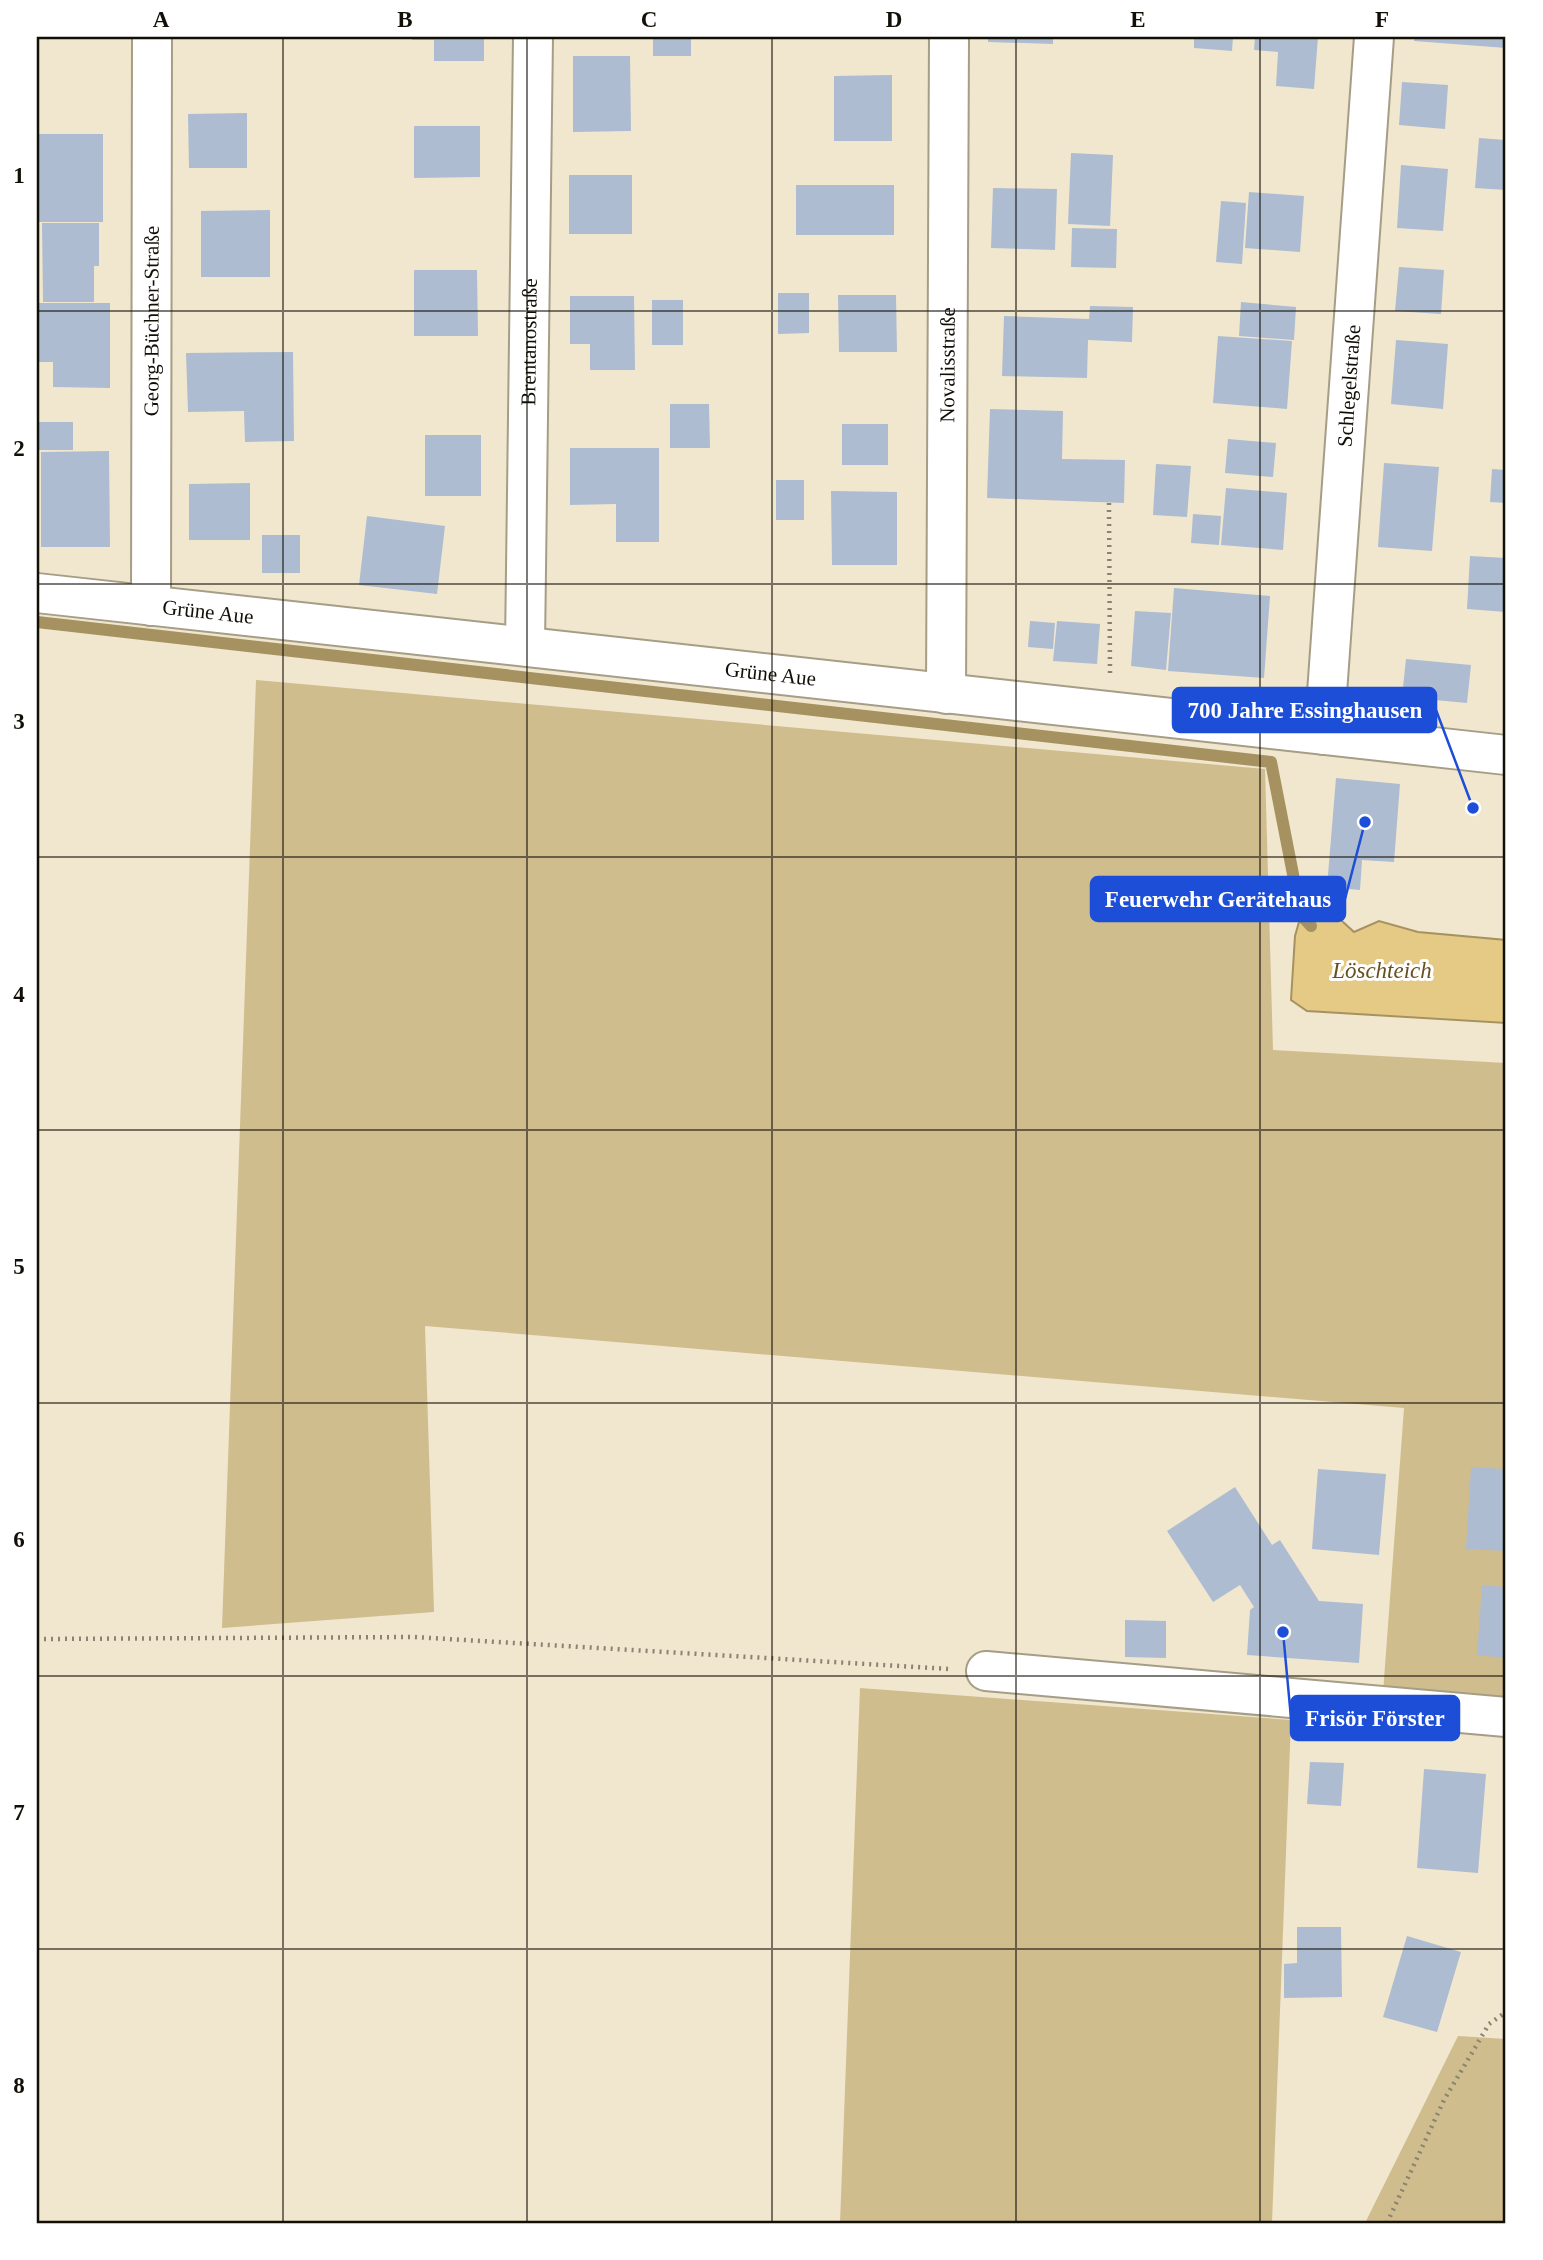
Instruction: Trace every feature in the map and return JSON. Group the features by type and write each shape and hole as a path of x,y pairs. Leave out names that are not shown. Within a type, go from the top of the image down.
{"street":[{"name":"Georg-Büchner-Straße","path":"151,606 152,37"},
{"name":"Brentanostraße","path":"525,646 533,37"},
{"name":"Novalisstraße","path":"946,694 949,37"},
{"name":"Schlegelstraße","path":"1324,735 1374,37"},
{"name":"Grüne Aue","path":"37,593 1506,755"},
{"path":"986,1671 1506,1717"}],"path":[{"path":"1109,503 1110,712"},
{"path":"37,1639 414,1637 986,1671"},
{"path":"1387,2223 1444,2100 1489,2024 1506,2012"}],"shaded area":[{"path":"256,680 1265,769 1273,1050 1506,1063 1506,1701 1383,1693 1404,1408 425,1326 434,1612 222,1628"},
{"path":"860,1688 1291,1720 1272,2223 840,2223"},
{"path":"1458,2036 1506,2039 1506,2223 1365,2223"}],"water":[{"name":"Löschteich","path":"1330,910 1354,932 1379,921 1418,932 1506,940 1506,1023 1307,1011 1291,1000 1295,936 1301,915"}],"building":[{"path":"412,37 484,37 484,61 434,61 434,40 412,40"},
{"path":"653,37 691,37 691,56 653,56"},
{"path":"988,37 1053,37 1053,44 988,42"},
{"path":"1194,37 1233,37 1232,51 1194,48"},
{"path":"1255,37 1318,37 1314,89 1276,86 1278,52 1254,50"},
{"path":"1415,37 1506,37 1506,48 1414,41"},
{"path":"573,56 630,56 631,131 573,132"},
{"path":"892,75 892,141 834,141 834,76"},
{"path":"1402,82 1448,85 1445,129 1399,125"},
{"path":"247,113 247,168 189,168 188,114"},
{"path":"414,126 480,126 480,177 414,178"},
{"path":"37,134 103,134 103,222 37,222"},
{"path":"1479,138 1506,140 1506,190 1475,188"},
{"path":"1071,153 1113,155 1110,226 1068,224"},
{"path":"1401,165 1448,169 1443,231 1397,228"},
{"path":"569,175 632,175 632,234 569,234"},
{"path":"796,185 894,185 894,235 796,235"},
{"path":"993,188 1057,189 1055,250 991,248"},
{"path":"1249,192 1304,196 1300,252 1245,248"},
{"path":"1221,201 1246,203 1242,264 1216,262"},
{"path":"270,210 270,277 201,277 201,211"},
{"path":"42,223 99,223 99,266 94,266 94,302 43,302"},
{"path":"1072,228 1117,229 1116,268 1071,267"},
{"path":"1399,267 1444,270 1441,314 1395,311"},
{"path":"414,270 477,270 478,336 414,336"},
{"path":"778,293 809,293 809,333 778,334"},
{"path":"838,295 896,295 897,352 839,352"},
{"path":"570,296 634,296 635,370 590,370 590,344 570,344"},
{"path":"652,300 683,300 683,345 652,345"},
{"path":"1241,302 1296,307 1294,340 1239,336"},
{"path":"37,303 110,303 110,388 53,387 53,362 37,362"},
{"path":"1090,306 1133,307 1132,342 1088,340 1087,378 1002,376 1004,316 1089,319"},
{"path":"1218,336 1292,341 1287,409 1213,403"},
{"path":"1396,340 1448,344 1443,409 1391,404"},
{"path":"293,352 294,441 245,442 244,411 188,412 186,353"},
{"path":"670,404 709,404 710,448 670,448"},
{"path":"990,409 1063,411 1062,459 1125,460 1124,503 987,498"},
{"path":"37,422 73,422 73,450 37,450"},
{"path":"842,424 888,424 888,465 842,465"},
{"path":"425,435 481,435 481,496 425,496"},
{"path":"1228,439 1276,443 1273,477 1225,473"},
{"path":"570,448 659,448 659,542 616,542 616,504 570,505"},
{"path":"109,451 110,547 41,547 41,452"},
{"path":"1384,463 1439,467 1432,551 1378,547"},
{"path":"1156,464 1191,466 1187,517 1153,515"},
{"path":"1492,469 1506,470 1506,503 1490,502"},
{"path":"776,480 804,480 804,520 776,520"},
{"path":"250,483 250,540 189,540 189,484"},
{"path":"1226,488 1287,493 1283,550 1221,545"},
{"path":"831,491 897,492 897,565 832,565"},
{"path":"1193,514 1221,516 1219,545 1191,543"},
{"path":"367,516 445,526 437,594 359,585"},
{"path":"262,535 300,535 300,573 262,573"},
{"path":"1470,556 1506,558 1506,612 1467,609"},
{"path":"1174,588 1270,596 1264,678 1168,671"},
{"path":"1135,611 1171,613 1166,670 1131,666"},
{"path":"1030,621 1055,623 1053,649 1028,647"},
{"path":"1057,621 1100,624 1097,664 1053,661"},
{"path":"1406,659 1471,665 1467,703 1402,697"},
{"path":"1336,778 1400,784 1394,862 1362,860 1360,890 1327,887"},
{"path":"1471,1467 1506,1469 1506,1551 1466,1549"},
{"path":"1318,1469 1386,1474 1379,1555 1312,1549"},
{"path":"1235,1487 1272,1545 1280,1540 1319,1601 1363,1604 1359,1663 1247,1655 1250,1610 1254,1607 1240,1585 1213,1602 1167,1531"},
{"path":"1482,1585 1506,1587 1506,1658 1477,1655"},
{"path":"1125,1620 1166,1621 1166,1658 1125,1657"},
{"path":"1310,1762 1344,1763 1341,1806 1307,1804"},
{"path":"1424,1769 1486,1774 1478,1873 1417,1868"},
{"path":"1297,1927 1341,1927 1342,1997 1284,1998 1284,1964 1297,1963"},
{"path":"1407,1936 1461,1952 1437,2032 1383,2017"}],"waterway":[{"path":"37,622 1271,762 1301,915 1311,926"}],"place":[{"name":"700 Jahre Essinghausen","path":"1473,808"},
{"name":"Feuerwehr Gerätehaus","path":"1365,822"},
{"name":"Frisör Förster","path":"1283,1632"}]}
